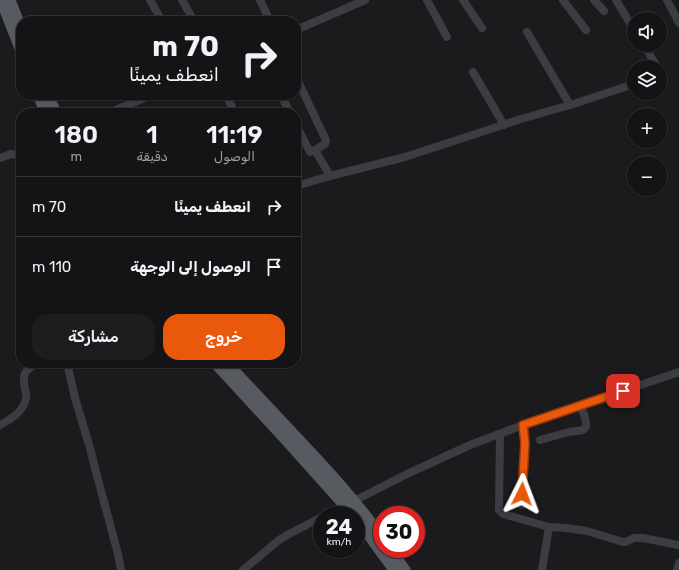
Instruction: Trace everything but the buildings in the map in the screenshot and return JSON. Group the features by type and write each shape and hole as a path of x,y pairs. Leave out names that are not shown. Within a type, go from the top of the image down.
{"main road":[{"path":"1,0 16,38"},
{"path":"10,0 16,16"},
{"path":"220,368 280,426"},
{"path":"231,368 280,426 373,527"},
{"path":"365,530 394,570"},
{"path":"396,558 405,570"}],"street":[{"path":"150,0 159,16"},
{"path":"182,0 191,16"},
{"path":"260,0 268,16"},
{"path":"301,28 365,0"},
{"path":"427,0 447,37"},
{"path":"463,0 482,28"},
{"path":"563,0 586,30"},
{"path":"594,0 604,11"},
{"path":"616,0 627,18"},
{"path":"667,0 679,23"},
{"path":"527,32 570,105"},
{"path":"473,72 504,125"},
{"path":"301,185 405,157 627,86"},
{"path":"301,88 326,141 325,144 311,152 309,151 301,135"},
{"path":"121,108 139,100"},
{"path":"315,150 330,176"},
{"path":"0,158 11,154 16,154"},
{"path":"0,425 12,418 24,403 27,396 24,374 30,368"},
{"path":"68,368 121,570"},
{"path":"344,506 470,445 523,425 679,372"},
{"path":"540,440 585,429 586,421 581,405"},
{"path":"522,506 525,443 523,425"},
{"path":"500,434 500,513 549,527 587,531 626,542 634,538 643,538 679,545"},
{"path":"243,570 279,540 313,522"},
{"path":"542,570 549,527"},
{"path":"677,570 679,563"}],"route":[{"path":"522,494 525,443 523,425 623,391"}]}
